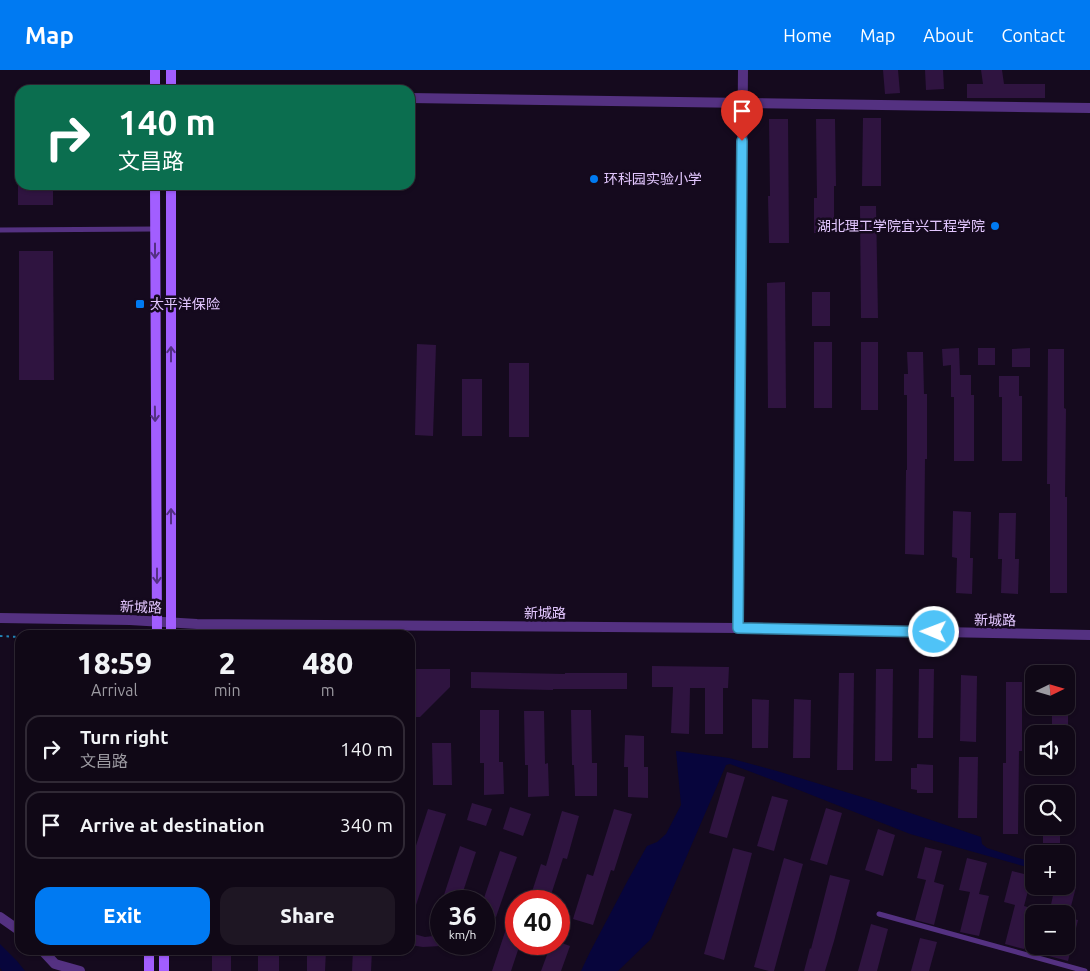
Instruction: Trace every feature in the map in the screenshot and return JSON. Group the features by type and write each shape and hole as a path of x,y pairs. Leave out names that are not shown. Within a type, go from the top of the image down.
{"main road":[{"path":"155,70 155,85"},
{"path":"171,70 171,85"},
{"path":"155,190 157,630"},
{"path":"171,190 171,630"},
{"path":"149,955 149,971"},
{"path":"164,955 164,971"}],"street":[{"path":"738,628 743,70"},
{"path":"415,98 1090,108"},
{"name":"新城路","path":"0,618 130,620 206,624 738,628 1090,635"},
{"path":"0,917 5,923"},
{"path":"47,955 55,964 80,971"}],"lane":[{"path":"0,230 155,229"},
{"path":"879,914 1086,971"}],"path":[{"path":"0,636 15,637"}],"shaded area":[{"path":"676,751 729,758 875,801 981,837 982,844 987,848 1025,860 1025,866 910,834 730,764 726,765 651,939 618,971 581,971 647,846 657,842 666,834 681,805"},
{"path":"0,944 25,971 2,971 0,968"}],"building":[{"path":"883,70 898,70 900,93 885,94"},
{"path":"925,70 943,70 944,89 926,90"},
{"path":"981,70 1002,70 1004,84 1045,84 1045,98 967,98 967,84 983,84"},
{"path":"863,118 881,118 881,186 862,186"},
{"path":"769,119 788,119 789,243 769,243"},
{"path":"816,119 835,119 836,186 834,186 834,233 814,233 814,198 817,198"},
{"path":"18,190 53,190 53,205 18,205"},
{"path":"860,206 876,206 878,318 861,318"},
{"path":"19,251 53,251 54,380 19,380"},
{"path":"785,282 786,408 768,408 767,283"},
{"path":"812,292 830,292 830,326 812,326"},
{"path":"814,342 832,342 832,408 814,408"},
{"path":"861,342 878,342 878,410 861,410"},
{"path":"417,344 436,345 433,436 415,435"},
{"path":"959,348 960,375 971,375 971,395 974,395 974,461 954,461 954,397 951,397 951,365 943,366 942,349"},
{"path":"978,348 995,348 995,365 978,365"},
{"path":"1030,348 1030,367 1012,367 1012,349"},
{"path":"1048,349 1064,349 1067,593 1050,593 1050,484 1047,484"},
{"path":"907,352 923,352 924,394 927,394 924,555 905,554 907,395 904,395 904,374 908,374"},
{"path":"509,363 529,363 529,437 509,437"},
{"path":"999,376 1019,376 1019,396 1022,396 1022,461 1002,461 1002,397 999,397"},
{"path":"462,379 482,379 482,436 462,436"},
{"path":"953,511 971,512 970,558 973,558 972,594 956,593 957,558 952,557"},
{"path":"999,513 1016,513 1015,559 1019,559 1018,594 1001,593 1002,559 998,559"},
{"path":"652,666 729,667 728,688 723,688 723,734 705,734 705,688 690,688 689,734 671,733 673,687 652,687"},
{"path":"415,669 450,669 450,687 420,717 415,717"},
{"path":"876,669 893,669 892,761 875,761"},
{"path":"919,669 934,669 933,738 918,738"},
{"path":"471,672 627,673 627,689 471,688"},
{"path":"839,673 854,673 853,770 837,770"},
{"path":"961,675 977,676 976,742 960,741"},
{"path":"1006,682 1022,682 1022,751 1019,751 1018,834 1003,834 1003,763 1006,763"},
{"path":"752,699 769,700 768,748 752,748"},
{"path":"794,699 811,700 810,758 793,758"},
{"path":"480,710 499,710 499,762 503,762 504,794 484,795 484,763 480,763"},
{"path":"571,710 591,710 592,763 597,763 597,796 575,796 574,765 572,765"},
{"path":"524,711 544,711 545,764 548,763 549,796 528,797 528,765 525,765"},
{"path":"1052,715 1068,715 1068,725 1052,725"},
{"path":"625,735 644,736 644,767 648,767 648,798 628,797 628,767 624,767"},
{"path":"432,743 451,743 452,785 433,785"},
{"path":"959,757 978,757 977,818 958,818"},
{"path":"917,764 933,765 933,793 917,793 917,790 911,789 911,768 917,768"},
{"path":"727,772 745,777 727,838 709,833"},
{"path":"772,796 788,800 774,851 757,846"},
{"path":"472,803 492,809 486,826 467,820"},
{"path":"510,807 531,814 523,836 503,829"},
{"path":"826,808 842,813 827,865 810,860"},
{"path":"428,809 446,814 416,905 415,905 415,849"},
{"path":"614,809 632,814 614,871 611,870 593,925 573,919 587,874 593,876"},
{"path":"562,811 579,816 567,859 563,858 553,890 533,890 541,864 546,866"},
{"path":"878,829 895,835 883,876 865,870"},
{"path":"1043,835 1060,835 1060,843 1043,843"},
{"path":"460,846 476,852 464,890 446,890"},
{"path":"925,847 942,851 934,882 944,885 934,925 915,920 926,880 917,878"},
{"path":"733,848 752,853 724,960 704,954"},
{"path":"500,851 517,857 496,917 495,890 487,890"},
{"path":"784,858 803,864 774,971 769,971 754,967"},
{"path":"967,858 987,863 979,894 989,896 979,936 960,932 970,892 959,890"},
{"path":"1012,871 1025,874 1025,895 1027,895 1024,906 1024,949 1005,944 1015,905 1004,902"},
{"path":"830,875 850,880 834,941 825,971 804,971 811,949"},
{"path":"1053,895 1074,895 1071,905 1051,905"},
{"path":"1075,919 1078,920 1075,932"},
{"path":"871,924 888,929 877,971 858,971"},
{"path":"505,932 505,955 516,955 511,971 492,971"},
{"path":"415,934 430,936 430,947 415,946"},
{"path":"920,938 937,942 929,971 911,971"},
{"path":"212,955 231,955 231,971 212,971"},
{"path":"258,955 279,955 279,971 258,971"},
{"path":"307,955 326,955 325,971 307,971"},
{"path":"353,955 372,955 371,971 352,971"},
{"path":"547,955 567,955 561,971 541,971"},
{"path":"1049,955 1069,955 1068,961"}],"place":[{"name":"环科园实验小学","path":"594,179"},
{"name":"湖北理工学院宜兴工程学院","path":"995,226"},
{"name":"太平洋保险","path":"140,304"}],"route":[{"path":"742,141 738,628 934,632"}]}
